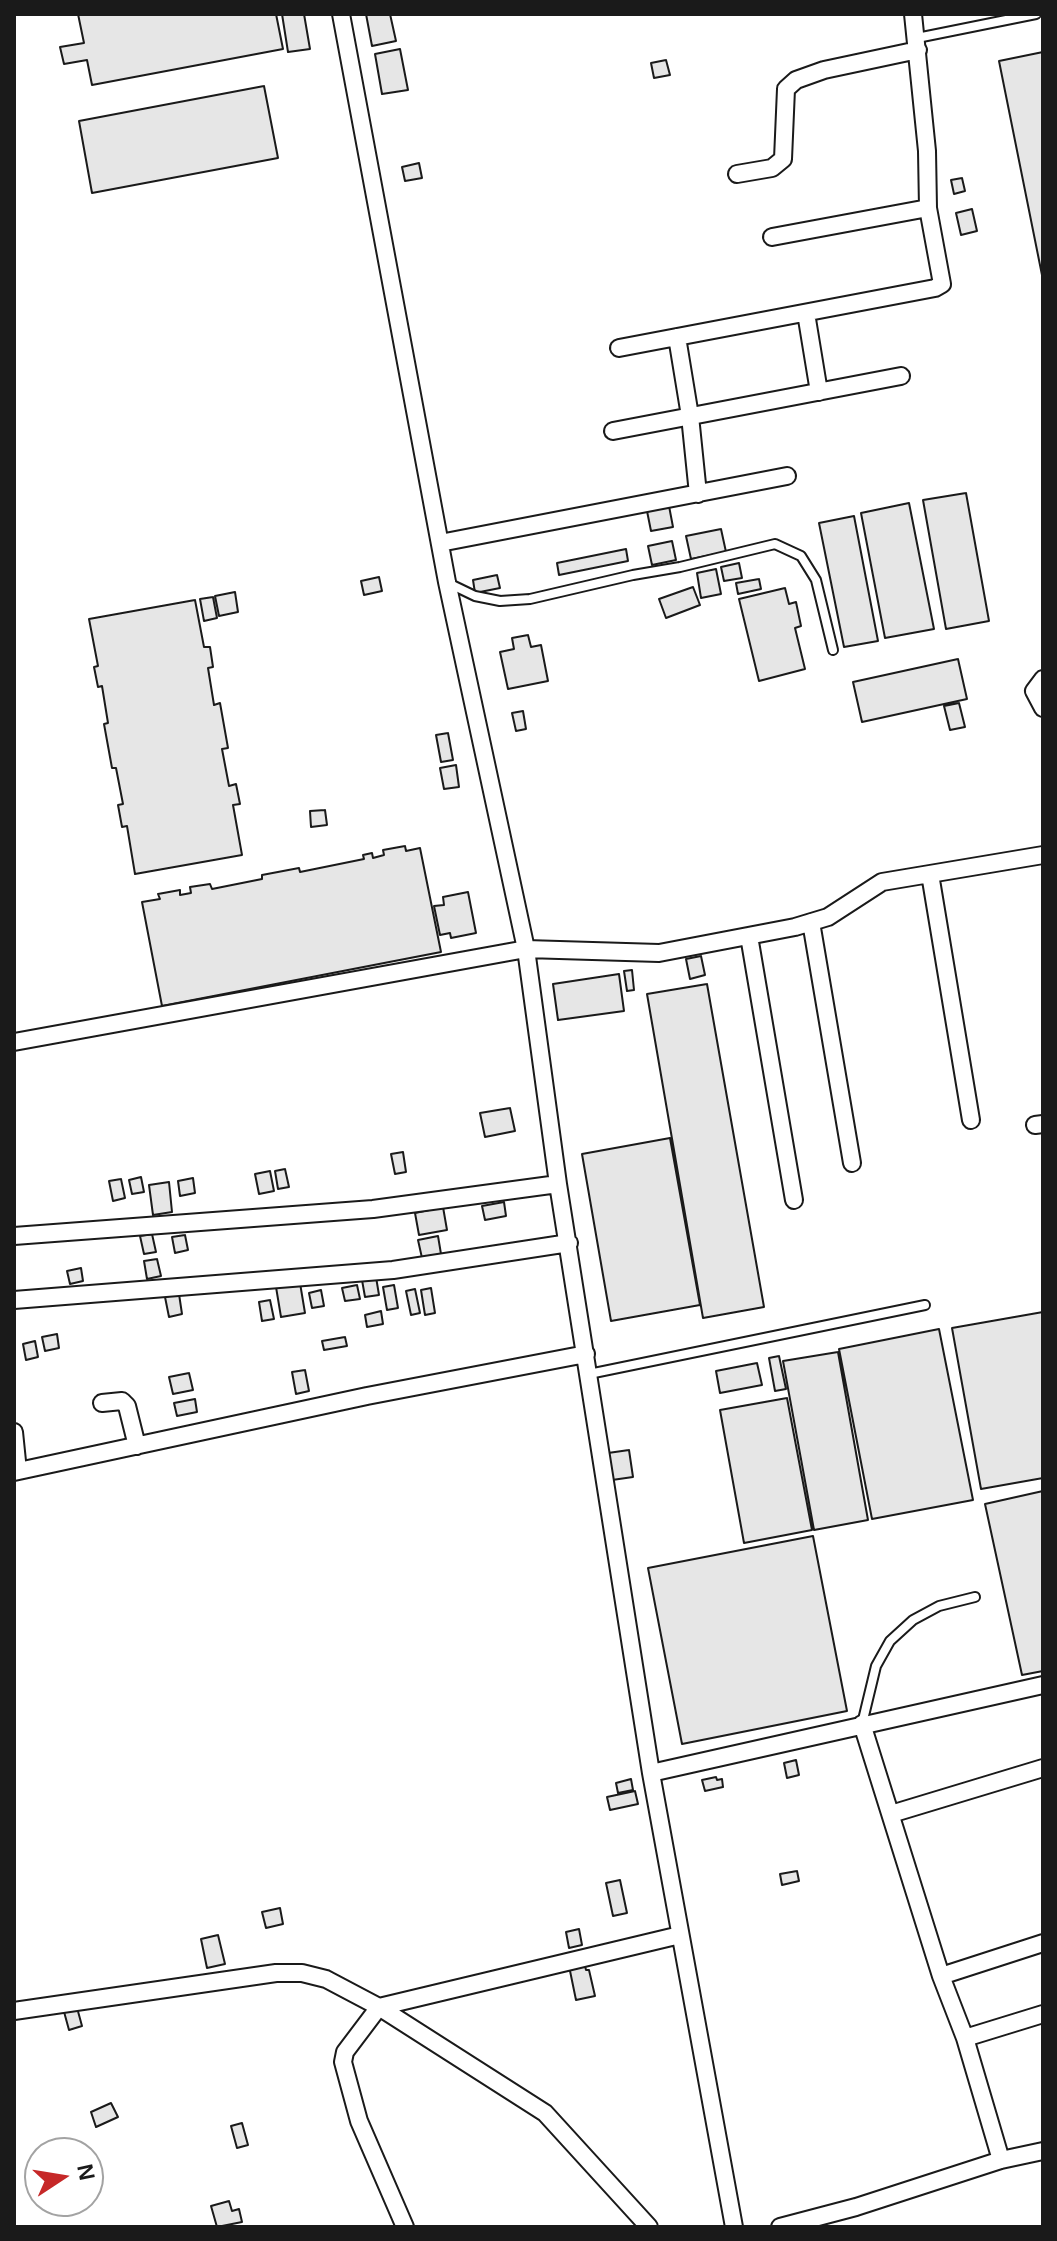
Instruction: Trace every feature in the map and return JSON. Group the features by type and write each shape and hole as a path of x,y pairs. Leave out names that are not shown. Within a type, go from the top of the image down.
{"street":[{"path":"341,14 447,582 526,949 558,1184 651,1773 734,2227"},
{"path":"619,348 935,288 942,284 928,208 927,151 913,14"},
{"path":"737,174 772,168 783,159 786,89 796,80 918,44"},
{"path":"772,237 928,208"},
{"path":"806,313 819,392"},
{"path":"677,337 690,416 698,494"},
{"path":"613,431 901,376"},
{"path":"440,543 787,476"},
{"path":"1043,679 1034,691 1043,708"},
{"path":"14,1042 526,949 659,953 811,922 833,914 878,883 1043,855"},
{"path":"930,874 971,1120"},
{"path":"811,922 852,1163"},
{"path":"749,936 794,1200"},
{"path":"14,1236 373,1209 558,1184"},
{"path":"14,1300 393,1270 569,1243"},
{"path":"14,1432 16,1472 367,1396 586,1354"},
{"path":"102,1403 122,1401 127,1406 137,1446"},
{"path":"651,1773 1043,1685"},
{"path":"862,1724 941,1976 965,2038 1001,2160"},
{"path":"891,1814 1043,1768"},
{"path":"405,2227 359,2121 343,2062 345,2052 379,2007 680,1935"},
{"path":"941,1976 1043,1943"},
{"path":"14,2011 276,1973 302,1973 326,1979 379,2007 545,2113 649,2227"},
{"path":"965,2038 1043,2014"},
{"path":"780,2227 856,2207 1001,2160 1041,2157"}],"lane":[{"path":"918,44 1036,14"},
{"path":"447,582 475,596 500,601 530,599 775,544 801,556 816,580 833,650"},
{"path":"589,1374 925,1305"},
{"path":"862,1724 876,1666 890,1641 913,1620 939,1606 975,1597"}],"building":[{"path":"78,14 276,14 283,49 92,85 87,60 64,64 60,47 84,43"},
{"path":"282,14 304,14 310,49 288,52"},
{"path":"366,14 390,14 396,41 372,46"},
{"path":"400,49 408,90 382,94 375,54"},
{"path":"1043,52 1043,280 999,61"},
{"path":"666,60 670,75 654,78 651,63"},
{"path":"264,86 278,158 92,193 79,121"},
{"path":"419,163 422,178 405,181 402,167"},
{"path":"962,178 965,191 954,194 951,180"},
{"path":"972,209 977,231 961,235 956,213"},
{"path":"966,493 989,621 946,629 923,500"},
{"path":"909,503 934,629 885,638 861,513"},
{"path":"669,506 673,527 651,531 647,511"},
{"path":"854,516 878,641 844,647 819,523"},
{"path":"721,529 726,552 691,559 686,536"},
{"path":"672,541 676,560 652,565 648,546"},
{"path":"626,549 628,561 559,575 557,563"},
{"path":"739,563 742,578 724,581 721,567"},
{"path":"716,569 721,594 701,598 697,573"},
{"path":"497,575 500,588 475,593 473,580"},
{"path":"379,577 382,591 364,595 361,581"},
{"path":"759,579 761,589 738,594 736,583"},
{"path":"693,587 700,605 666,618 659,599"},
{"path":"785,588 789,604 796,602 801,626 795,628 805,669 759,681 739,599"},
{"path":"235,592 238,612 219,616 215,596"},
{"path":"213,597 217,618 204,621 200,599"},
{"path":"195,600 204,647 210,647 213,667 208,668 214,705 220,703 228,748 222,749 229,786 236,784 240,804 233,805 242,855 135,874 127,826 122,827 118,805 123,804 116,768 112,768 104,724 108,723 102,686 98,687 94,667 98,666 89,619"},
{"path":"528,635 531,647 541,645 548,681 508,689 500,652 514,649 512,638"},
{"path":"958,659 967,699 862,722 853,682"},
{"path":"959,703 965,727 950,730 944,706"},
{"path":"523,711 526,729 516,731 512,713"},
{"path":"448,733 453,760 441,762 436,735"},
{"path":"456,765 459,787 444,789 440,768"},
{"path":"325,810 327,825 311,827 310,811"},
{"path":"405,846 406,851 420,848 441,952 162,1006 142,902 160,899 158,894 180,890 180,895 191,893 190,887 210,884 212,889 262,879 262,875 299,868 300,872 364,859 363,855 372,853 373,858 384,855 383,850"},
{"path":"468,892 476,933 451,938 450,933 440,935 434,906 444,905 443,897"},
{"path":"701,956 705,975 690,979 686,959"},
{"path":"632,970 634,990 627,991 624,971"},
{"path":"619,974 624,1011 558,1020 553,984"},
{"path":"707,984 764,1307 703,1318 647,994"},
{"path":"510,1108 515,1131 485,1137 480,1113"},
{"path":"670,1138 700,1305 611,1321 582,1154"},
{"path":"403,1152 406,1172 395,1174 391,1154"},
{"path":"285,1169 289,1187 278,1189 275,1171"},
{"path":"270,1171 274,1191 259,1194 255,1174"},
{"path":"141,1177 144,1192 132,1194 129,1180"},
{"path":"193,1178 195,1193 180,1196 178,1181"},
{"path":"121,1179 125,1198 113,1201 109,1181"},
{"path":"169,1182 172,1212 153,1215 149,1185"},
{"path":"504,1202 506,1216 485,1220 482,1206"},
{"path":"443,1207 447,1230 419,1235 415,1213"},
{"path":"152,1234 156,1252 144,1254 140,1236"},
{"path":"185,1235 188,1250 175,1253 172,1237"},
{"path":"438,1236 441,1254 422,1258 418,1240"},
{"path":"157,1259 161,1276 147,1279 144,1261"},
{"path":"81,1268 83,1281 70,1284 67,1271"},
{"path":"376,1277 379,1295 365,1297 362,1280"},
{"path":"300,1283 305,1313 281,1317 276,1287"},
{"path":"357,1285 360,1299 345,1301 342,1288"},
{"path":"394,1285 398,1308 387,1310 383,1287"},
{"path":"431,1288 435,1313 425,1315 421,1290"},
{"path":"415,1289 420,1313 411,1315 406,1291"},
{"path":"321,1290 324,1306 312,1308 309,1293"},
{"path":"179,1294 182,1314 169,1317 165,1297"},
{"path":"270,1300 274,1319 262,1321 259,1302"},
{"path":"381,1311 383,1324 367,1327 365,1315"},
{"path":"1043,1312 1043,1478 981,1489 952,1328"},
{"path":"939,1329 973,1500 872,1519 839,1349"},
{"path":"57,1334 59,1348 45,1351 42,1337"},
{"path":"345,1337 347,1346 324,1350 322,1341"},
{"path":"35,1341 38,1357 26,1360 23,1344"},
{"path":"838,1352 868,1520 814,1530 783,1361"},
{"path":"779,1356 786,1389 775,1391 769,1358"},
{"path":"757,1363 762,1385 720,1393 716,1371"},
{"path":"305,1370 309,1391 296,1394 292,1372"},
{"path":"189,1373 193,1390 173,1394 169,1377"},
{"path":"787,1398 812,1530 744,1543 720,1410"},
{"path":"195,1399 197,1412 177,1416 174,1403"},
{"path":"629,1450 633,1477 612,1480 608,1453"},
{"path":"1043,1491 1043,1671 1022,1675 985,1504"},
{"path":"813,1536 847,1711 682,1744 648,1568"},
{"path":"796,1760 799,1775 787,1778 784,1763"},
{"path":"716,1777 717,1780 722,1779 723,1787 705,1791 702,1780"},
{"path":"631,1779 633,1790 618,1793 616,1783"},
{"path":"635,1791 638,1804 610,1810 607,1797"},
{"path":"797,1871 799,1881 782,1885 780,1874"},
{"path":"620,1880 627,1913 613,1916 606,1883"},
{"path":"280,1908 283,1924 266,1928 262,1912"},
{"path":"579,1929 582,1945 569,1948 566,1932"},
{"path":"218,1935 225,1964 207,1968 201,1939"},
{"path":"584,1962 595,1996 576,2000 569,1966"},
{"path":"76,2004 82,2026 69,2030 63,2008"},
{"path":"111,2103 118,2117 96,2127 91,2112"},
{"path":"242,2123 248,2145 237,2148 231,2126"},
{"path":"229,2201 232,2211 239,2209 242,2222 217,2227 211,2206"}]}
